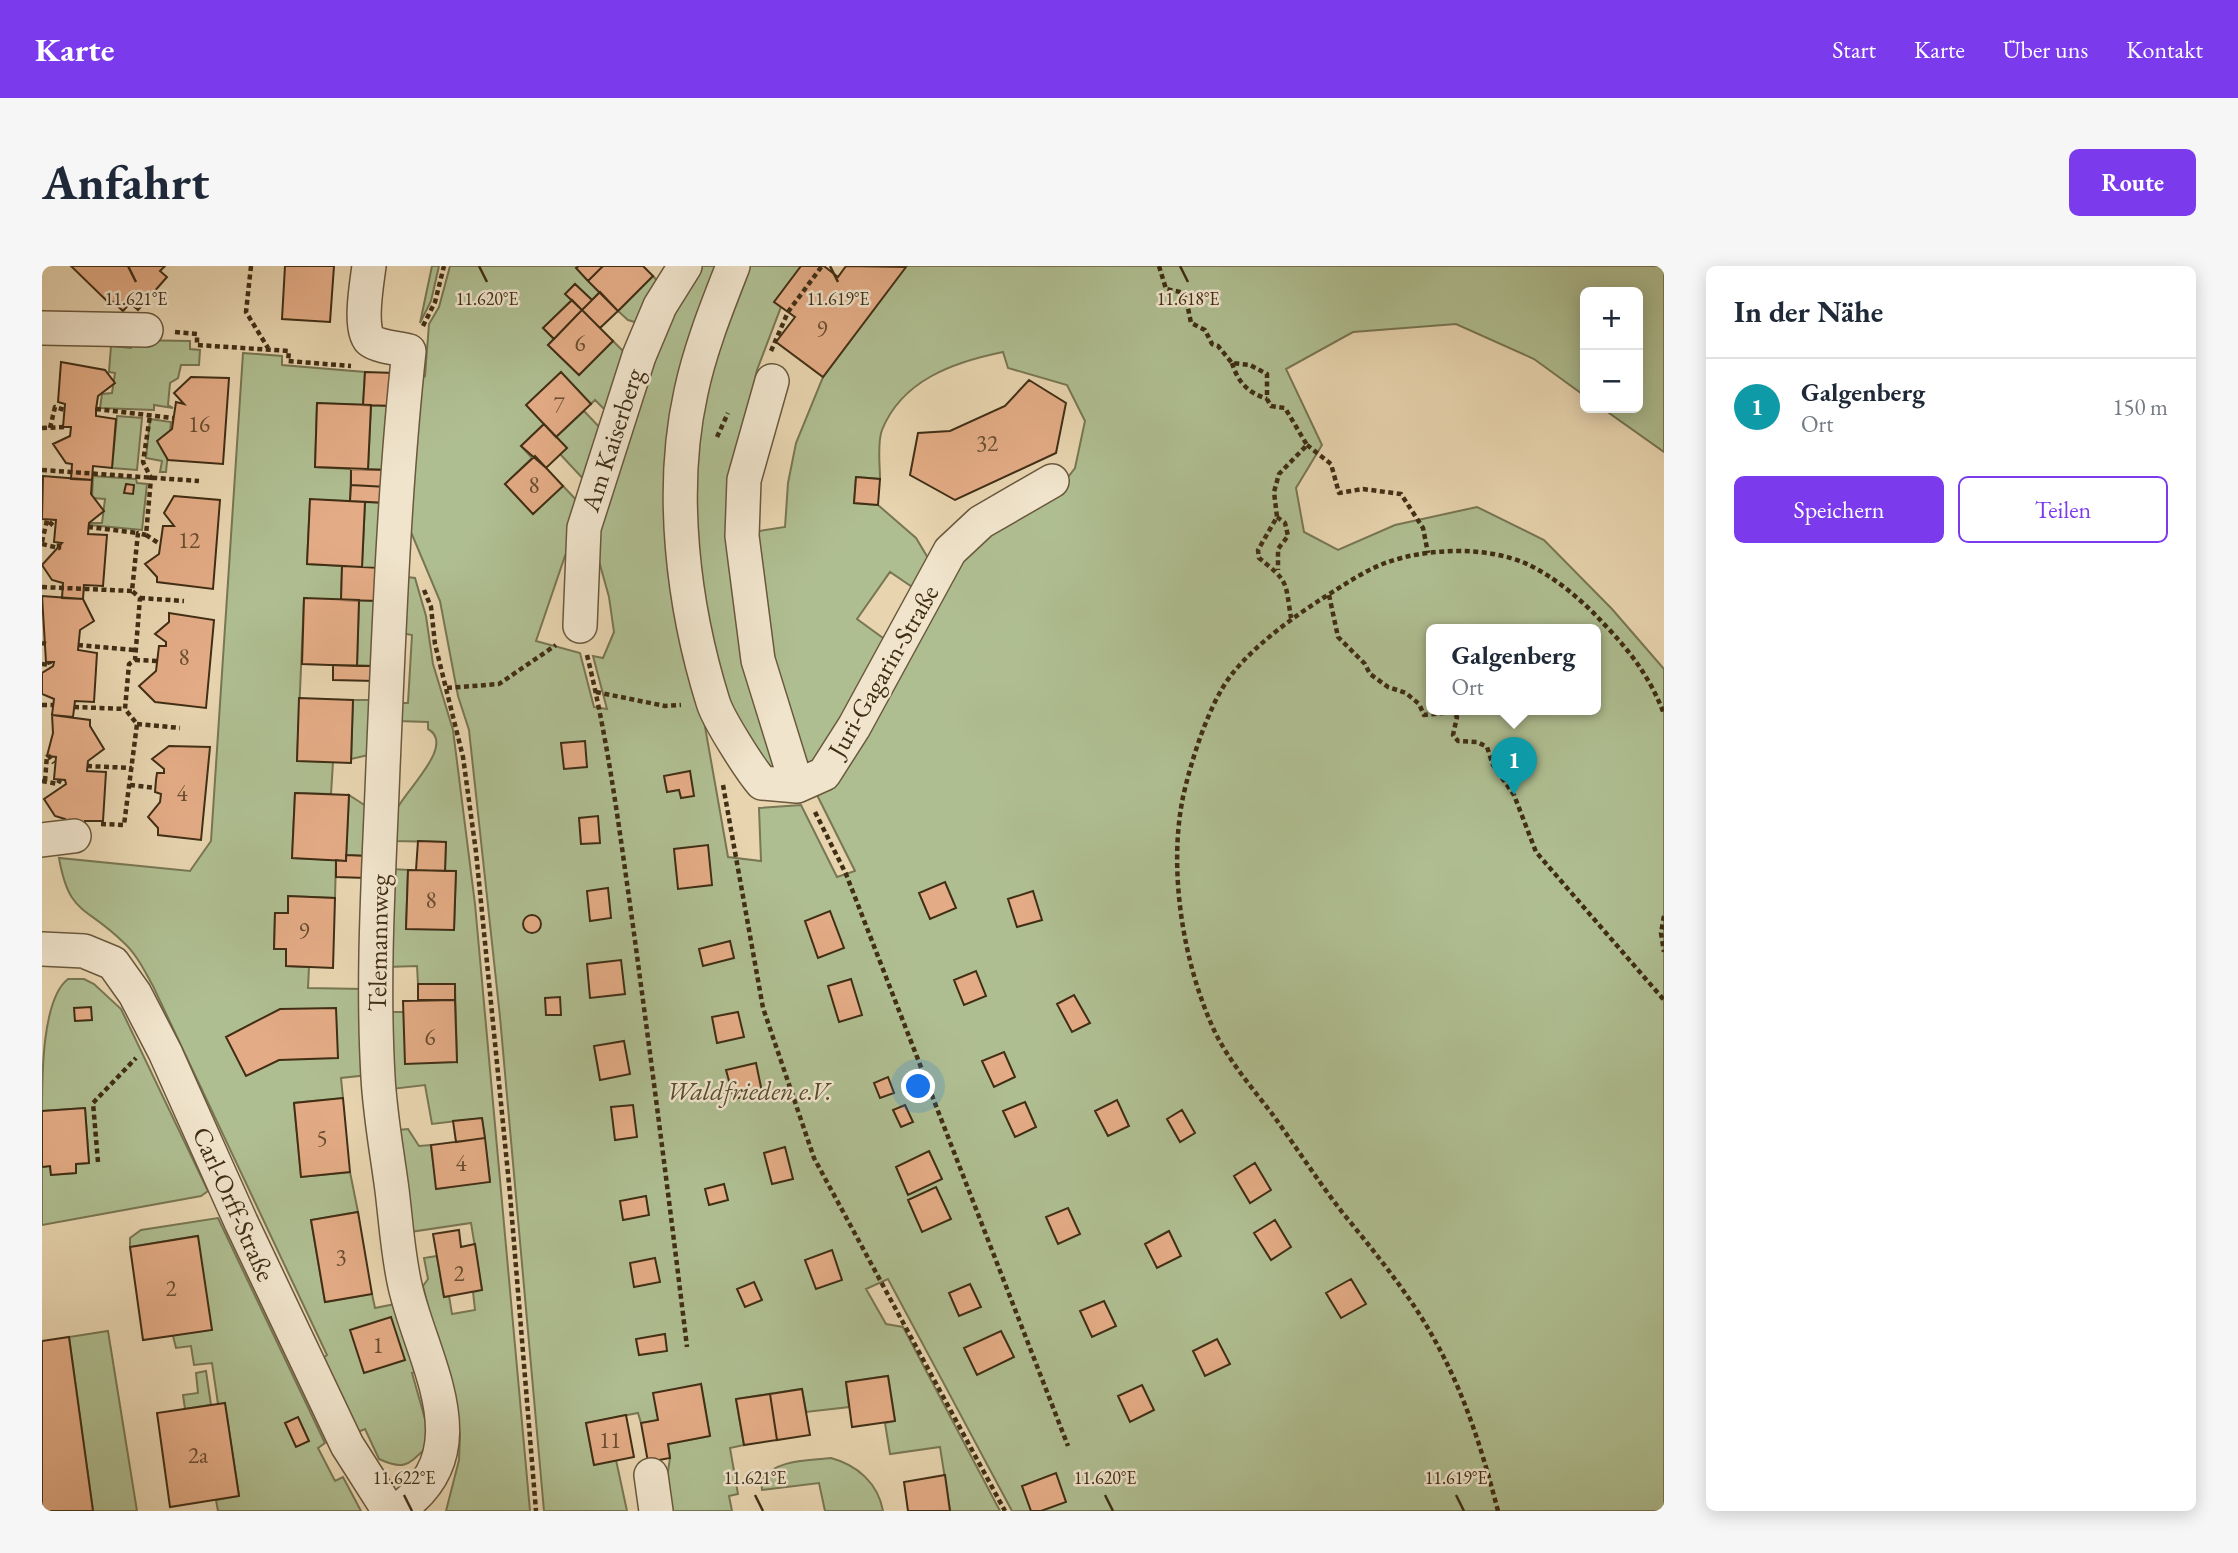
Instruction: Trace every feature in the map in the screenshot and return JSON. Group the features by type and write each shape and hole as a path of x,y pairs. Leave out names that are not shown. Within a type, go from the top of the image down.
{"street":[{"path":"369,266 364,323 366,336 373,342 409,351"},
{"name":"Am Kaiserberg","path":"580,626 584,528 639,356 660,306 685,266"},
{"path":"733,266 691,392 680,469 683,549 695,624 714,705 762,783 797,786 758,660 742,536 744,480 768,395"},
{"path":"42,328 146,330"},
{"path":"42,328 107,352"},
{"name":"Telemannweg","path":"396,1511 415,1498 436,1470 444,1434 442,1404 406,1288 378,1080 375,974 385,717 409,351"},
{"name":"Juri-Gagarin-Straße","path":"797,786 824,774 855,727 950,551 981,522 1052,481"},
{"path":"42,840 74,836"},
{"name":"Carl-Orff-Straße","path":"42,948 84,951 113,963 135,994 165,1052 241,1222 347,1445 389,1511"},
{"path":"651,1475 656,1511"}],"path":[{"path":"251,266 246,312 269,349"},
{"path":"409,351 435,302 444,266"},
{"path":"713,442 731,404 768,395 771,349 788,312 822,266"},
{"path":"1159,266 1166,289 1185,293 1191,323 1205,330 1209,341 1232,363 1237,378 1251,393 1266,399 1277,409 1284,408 1307,445 1331,464 1339,493 1363,489 1401,494 1423,528 1428,553"},
{"path":"146,330 197,334 197,345 289,351 288,361 354,366"},
{"path":"1232,363 1250,365 1268,374 1266,399"},
{"path":"50,428 55,407 65,410"},
{"path":"96,409 173,418"},
{"path":"145,535 151,478 143,462 150,416"},
{"path":"42,428 67,427"},
{"path":"1278,570 1259,558 1258,550 1276,517 1274,492 1279,474 1307,445"},
{"path":"42,470 199,481"},
{"path":"1276,517 1285,523 1288,536 1278,550 1278,570 1285,584 1291,618"},
{"path":"55,527 47,520 42,543 59,548 59,542"},
{"path":"88,527 138,533 160,544"},
{"path":"132,591 138,533"},
{"path":"1498,1511 1464,1395 1421,1317 1383,1260 1341,1210 1214,1031 1189,955 1180,909 1178,830 1195,754 1232,674 1291,618 1389,562 1428,553 1470,552 1527,564 1594,612 1641,665 1664,714"},
{"path":"42,587 132,591 140,598 184,601"},
{"path":"423,587 431,607 435,644 463,757 476,852 510,1194 536,1511"},
{"path":"1329,595 1338,637 1365,664 1370,674 1388,687 1406,693 1419,704 1426,715"},
{"path":"135,660 140,598"},
{"path":"447,688 499,684 580,626 596,692 612,782 657,1101 687,1347"},
{"path":"78,645 135,650"},
{"path":"124,825 137,724 125,709 129,664 135,660 158,661"},
{"path":"42,664 50,665 49,662"},
{"path":"596,692 665,706 714,705"},
{"path":"42,705 53,705"},
{"path":"74,707 125,709"},
{"path":"1455,715 1453,735 1458,741 1477,742 1487,747 1493,765 1514,794 1536,852 1664,1000"},
{"path":"137,724 180,728"},
{"path":"54,763 47,755 43,781 58,784 60,780"},
{"path":"87,765 132,768"},
{"path":"722,780 764,1008 814,1158 1005,1511"},
{"path":"130,785 156,788"},
{"path":"797,786 808,799 846,874 1068,1446"},
{"path":"1664,916 1661,933 1664,952"},
{"path":"98,1162 93,1102 143,1051"}],"green space":[{"path":"432,266 439,266 431,301 420,323"},
{"name":"Waldfrieden e.V.","path":"450,266 579,266 577,269 600,292 592,300 575,284 566,294 572,300 543,328 554,339 548,345 579,375 613,341 629,357 610,415 595,400 591,404 561,373 544,424 521,446 532,458 505,484 533,514 563,486 582,506 536,641 580,653 594,707 607,709 593,656 603,658 614,632 609,597 590,529 645,366 698,266 724,266 674,551 728,857 761,861 759,808 801,805 837,877 855,871 816,793 972,538 1055,494 1075,468 1085,421 1067,385 1008,368 1003,352 948,368 916,386 902,398 880,435 880,479 856,477 854,503 878,505 916,538 928,558 918,591 890,572 857,619 894,646 820,762 807,764 767,659 753,532 785,527 788,483 796,443 823,377 905,266 1664,266 1664,452 1609,413 1643,413 1643,287 1580,287 1580,392 1534,359 1456,324 1353,332 1286,369 1322,445 1296,488 1304,532 1338,550 1395,525 1477,507 1544,540 1612,609 1664,669 1664,1511 1012,1511 888,1279 866,1289 886,1324 903,1327 1000,1511 950,1511 940,1447 890,1454 885,1423 895,1421 888,1376 846,1382 849,1407 806,1412 802,1389 736,1399 744,1445 730,1448 738,1494 729,1496 732,1511 662,1511 670,1458 668,1444 710,1436 701,1384 658,1420 641,1423 638,1413 586,1423 594,1464 616,1460 627,1511 544,1511 500,1017 469,730 458,696 440,601 408,525 419,381 425,376 429,324 439,307"},
{"path":"740,266 801,266 781,307 757,370 734,475 782,756 771,775 728,709 690,548 697,392"},
{"path":"653,276 662,286 638,323 628,320 618,311"},
{"path":"132,340 190,341 190,349 200,350 199,365 181,365 178,378 170,383 168,405 173,408 154,405 154,410 100,408 102,394 112,393 115,373 109,372 111,346 131,348"},
{"path":"243,353 282,356 282,365 365,372 363,405 317,403 315,467 351,469 350,501 310,500 307,564 342,566 341,600 304,599 297,760 333,762 331,794 295,793 292,858 336,860 335,898 288,896 288,913 275,913 274,948 286,949 286,966 309,967 308,988 364,989 368,1075 341,1078 343,1098 294,1103 301,1177 350,1172 358,1212 311,1220 325,1302 372,1294 375,1308 400,1303 416,1372 412,1373 427,1426 425,1449 409,1463 399,1465 379,1459 365,1429 358,1432 323,1358 327,1355 153,986 127,946 74,900 63,876 59,858 190,871 211,841"},
{"path":"371,405 394,406 388,470 368,469"},
{"path":"584,411 604,432 588,484 560,454 567,448 556,437"},
{"path":"117,416 142,418 137,470 112,468"},
{"path":"150,419 171,422 166,472 160,472 162,461 146,458"},
{"path":"93,476 136,479 137,483 147,484 142,530 90,525 102,523 105,499 92,498"},
{"path":"365,502 387,503 382,568 362,567"},
{"path":"407,577 415,578 426,616 433,664 453,730 475,904 530,1511 446,1511 459,1460 460,1434 423,1286 428,1279 424,1258 437,1256 444,1297 449,1296 452,1314 475,1310 473,1292 482,1290 471,1223 410,1232 398,1130 408,1129 419,1146 431,1145 437,1189 490,1181 482,1118 432,1124 425,1085 392,1089 389,1012 404,1012 457,1062 455,984 418,984 417,966 387,967 392,869 408,870 406,929 454,929 456,872 445,871 446,842 392,841 394,814 425,769 436,746 435,736 428,729 428,722 398,721 399,703 408,703 412,635 401,633"},
{"path":"359,600 381,601 376,666 357,666"},
{"path":"353,700 375,700 373,754 351,759"},
{"path":"349,795 369,808 367,856 346,855"},
{"path":"68,979 84,979 94,984 121,1009 208,1191 201,1196 42,1225 42,1167 50,1166 51,1175 76,1173 76,1164 89,1163 85,1108 42,1111 43,1059 48,1020 59,989"},
{"path":"218,1218 325,1443 318,1448 335,1481 343,1477 361,1511 218,1511 216,1500 239,1496 225,1404 218,1404 212,1363 194,1365 191,1346 176,1348 173,1336 197,1236 130,1247 130,1238 141,1230"},
{"path":"108,1331 137,1511 93,1511 69,1337"},
{"path":"206,1371 211,1405 185,1409 183,1395 198,1393 196,1373"},
{"path":"831,1458 858,1470 865,1477 876,1492 883,1511 825,1511 819,1483 762,1490 761,1480 775,1468 793,1462"}],"building":[{"path":"71,266 165,266 160,271 167,277 138,310 130,303 123,311 112,301 110,304"},
{"path":"285,266 334,266 330,322 282,319"},
{"path":"603,266 588,281 576,268"},
{"path":"603,266 643,266 653,276 618,311 588,281"},
{"path":"801,266 824,266 838,277 846,266 906,267 823,377 776,342 795,317 774,302"},
{"path":"575,284 592,300 582,310 565,294"},
{"path":"600,292 618,311 600,328 582,310"},
{"path":"572,300 582,310 554,339 543,328"},
{"path":"582,310 613,341 579,375 548,345"},
{"path":"61,362 105,370 115,383 98,396 96,409 96,416 116,419 112,468 93,466 92,480 71,479 72,464 66,463 53,444 70,436 71,427 63,427 65,404 58,402"},
{"path":"365,372 395,373 394,406 363,405"},
{"path":"561,372 591,404 556,437 526,405"},
{"path":"191,377 229,378 223,464 168,460 157,441 172,429 176,402 184,404 174,393"},
{"path":"1029,380 1066,403 1056,453 955,500 910,475 918,433 950,431 1005,406"},
{"path":"317,403 371,405 368,469 315,467"},
{"path":"544,424 567,448 546,468 521,446"},
{"path":"535,456 563,486 533,514 505,484"},
{"path":"351,469 388,470 387,487 351,485"},
{"path":"43,476 92,480 91,494 104,511 89,523 88,534 107,535 103,586 84,585 83,599 62,598 63,583 52,580 42,565 62,543 54,542 56,520 42,519"},
{"path":"856,477 880,479 878,505 854,503"},
{"path":"126,484 134,485 133,494 124,493"},
{"path":"351,485 387,487 387,503 350,501"},
{"path":"174,496 220,500 213,589 157,582 157,577 145,564 159,554 163,526 174,526 164,513"},
{"path":"310,499 365,502 362,567 307,564"},
{"path":"342,566 382,568 381,601 341,600"},
{"path":"42,596 83,599 94,621 80,630 78,650 97,653 94,702 75,701 73,717 52,715 54,699 42,694 42,673 53,666 54,662 46,662"},
{"path":"304,598 359,600 357,666 302,664"},
{"path":"169,613 214,620 206,708 155,702 139,686 156,671 159,646 166,646 166,642 155,634 169,622"},
{"path":"333,665 376,666 375,681 333,680"},
{"path":"299,698 353,700 351,763 297,761"},
{"path":"52,715 90,720 90,726 104,749 88,761 87,771 106,772 103,821 85,821 84,835 64,833 65,819 55,816 44,799 66,784 65,780 54,779 56,757 47,756 53,733"},
{"path":"585,741 587,767 564,769 561,743"},
{"path":"169,746 210,747 201,840 158,835 158,828 148,817 160,802 161,794 155,792 157,773 164,773 164,769 152,759"},
{"path":"690,771 694,796 681,798 679,790 667,792 664,776"},
{"path":"295,793 349,795 346,861 292,858"},
{"path":"598,816 600,843 581,844 579,818"},
{"path":"418,841 446,842 445,871 416,870"},
{"path":"708,845 712,885 678,889 674,849"},
{"path":"346,855 367,856 366,878 336,877 336,860 346,861"},
{"path":"408,870 456,871 454,930 406,929"},
{"path":"945,882 956,908 930,919 919,893"},
{"path":"608,888 611,918 590,921 587,891"},
{"path":"1033,891 1042,920 1017,927 1008,899"},
{"path":"288,896 335,898 333,968 286,966 286,949 274,949 275,913 288,913"},
{"path":"830,911 844,948 818,958 805,921"},
{"path":"532,915 538,918 541,924 538,930 532,933 526,930 523,924 526,918"},
{"path":"730,941 734,958 703,966 699,949"},
{"path":"621,960 625,994 590,998 587,964"},
{"path":"976,971 986,996 964,1005 954,980"},
{"path":"851,979 862,1015 839,1022 828,986"},
{"path":"418,984 455,984 455,1000 418,1000"},
{"path":"1074,995 1090,1023 1072,1032 1057,1004"},
{"path":"560,997 561,1015 546,1015 545,998"},
{"path":"455,1000 457,1062 405,1064 403,1001"},
{"path":"91,1007 92,1020 75,1021 74,1008"},
{"path":"336,1008 338,1058 279,1060 246,1076 226,1037 280,1009"},
{"path":"738,1012 744,1037 717,1043 712,1017"},
{"path":"624,1041 630,1074 600,1080 594,1046"},
{"path":"1004,1052 1015,1077 994,1087 982,1061"},
{"path":"756,1063 762,1092 734,1099 726,1070"},
{"path":"888,1077 894,1093 880,1098 874,1083"},
{"path":"343,1098 350,1172 301,1177 294,1103"},
{"path":"1117,1100 1129,1126 1108,1136 1095,1111"},
{"path":"1025,1102 1036,1127 1015,1137 1003,1111"},
{"path":"633,1105 637,1137 615,1140 611,1107"},
{"path":"905,1105 913,1122 901,1127 893,1110"},
{"path":"85,1108 89,1163 76,1164 76,1173 51,1175 50,1166 42,1167 42,1111"},
{"path":"1182,1110 1195,1133 1180,1142 1167,1119"},
{"path":"482,1118 485,1138 456,1142 453,1121"},
{"path":"485,1138 490,1182 436,1189 431,1145"},
{"path":"785,1147 793,1179 772,1184 764,1153"},
{"path":"929,1151 942,1179 908,1195 896,1167"},
{"path":"1255,1163 1271,1190 1250,1203 1234,1176"},
{"path":"724,1184 728,1200 709,1205 705,1189"},
{"path":"936,1187 951,1219 922,1232 908,1200"},
{"path":"646,1196 649,1215 623,1220 620,1201"},
{"path":"1068,1208 1080,1234 1058,1244 1046,1217"},
{"path":"358,1212 372,1294 325,1302 311,1220"},
{"path":"1275,1220 1291,1247 1271,1260 1254,1233"},
{"path":"459,1230 461,1247 475,1244 482,1290 444,1297 433,1234"},
{"path":"1169,1231 1181,1256 1157,1268 1145,1244"},
{"path":"198,1236 212,1330 143,1340 130,1247"},
{"path":"832,1250 842,1280 816,1289 805,1260"},
{"path":"655,1258 660,1282 634,1287 630,1263"},
{"path":"1351,1279 1366,1304 1341,1318 1326,1293"},
{"path":"754,1282 762,1300 745,1307 737,1289"},
{"path":"970,1284 981,1307 959,1316 949,1293"},
{"path":"1104,1301 1116,1326 1092,1337 1080,1311"},
{"path":"391,1317 405,1360 364,1373 350,1330"},
{"path":"1001,1331 1014,1357 977,1375 964,1348"},
{"path":"665,1334 667,1351 639,1355 636,1339"},
{"path":"69,1337 93,1511 42,1511 42,1341"},
{"path":"1217,1339 1230,1364 1205,1376 1193,1351"},
{"path":"888,1376 895,1421 852,1427 846,1382"},
{"path":"701,1384 710,1436 668,1444 670,1458 648,1462 641,1423 658,1420 653,1393"},
{"path":"1142,1385 1154,1410 1130,1422 1118,1396"},
{"path":"802,1389 810,1435 777,1440 770,1394"},
{"path":"770,1394 777,1440 744,1445 736,1399"},
{"path":"225,1403 239,1496 170,1507 157,1413"},
{"path":"626,1415 634,1457 594,1465 586,1423"},
{"path":"298,1417 309,1441 296,1447 285,1423"},
{"path":"1056,1473 1066,1502 1041,1511 1031,1511 1022,1486"},
{"path":"945,1475 950,1511 908,1511 904,1482"}],"place":[{"name":"Galgenberg","path":"1514,795"}]}
